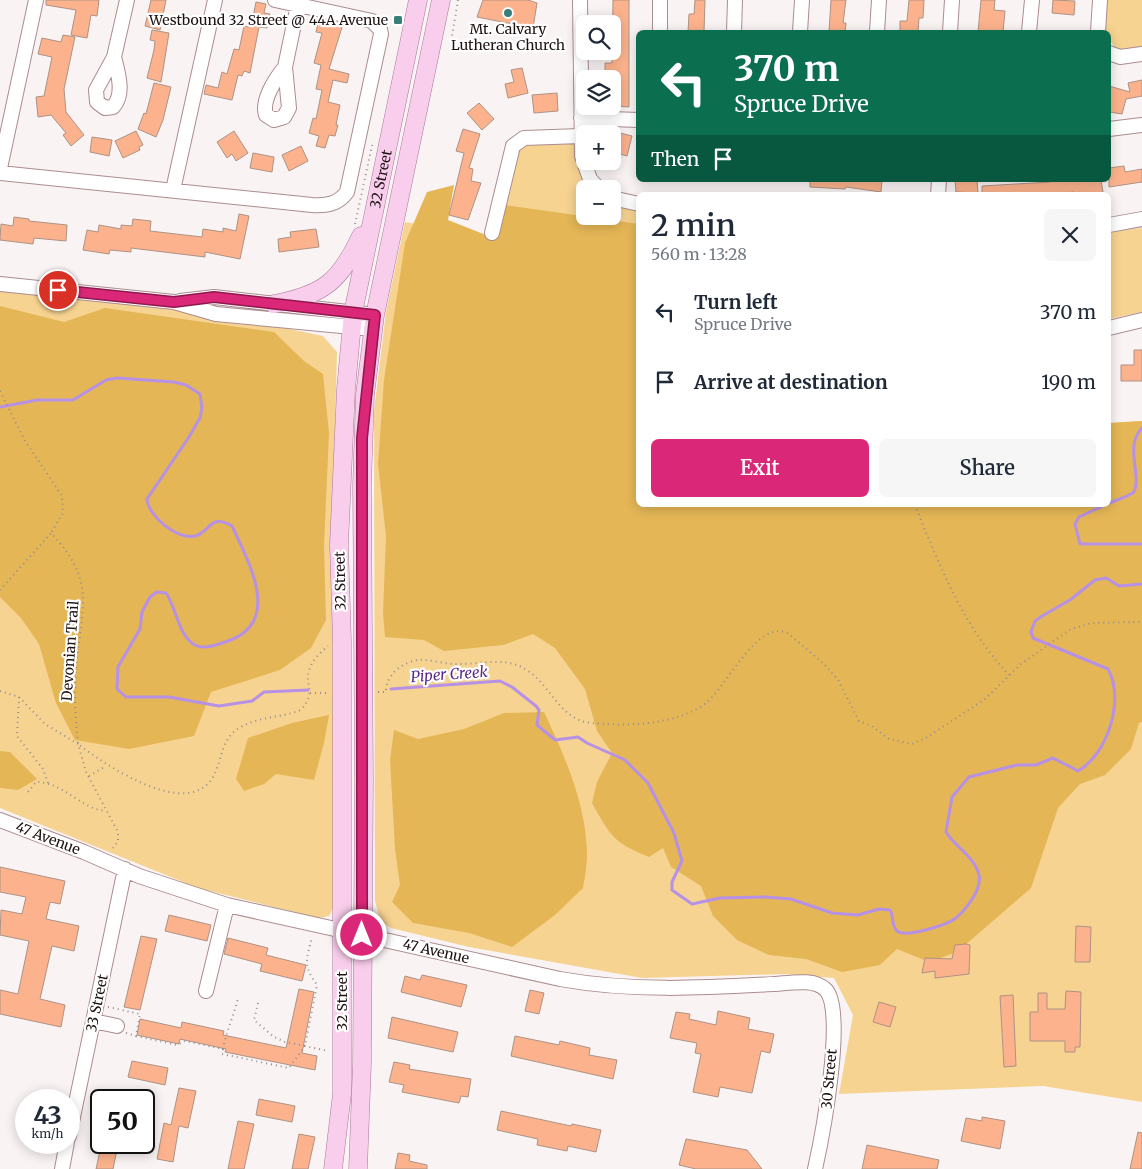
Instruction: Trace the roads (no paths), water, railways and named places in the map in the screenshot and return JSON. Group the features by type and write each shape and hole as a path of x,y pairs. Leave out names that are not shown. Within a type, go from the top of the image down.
{"main road":[{"name":"32 Street","path":"333,1169 342,1094 340,545 346,389 352,320 418,0"},
{"name":"32 Street","path":"358,1169 362,1064 362,438 374,322 441,0"},
{"path":"274,304 309,296 331,283 351,259 373,211"}],"street":[{"path":"0,168 36,0"},
{"path":"114,57 127,0"},
{"path":"173,190 215,0"},
{"path":"0,173 320,205 337,202 347,192 381,34 380,29 372,21 299,2 275,0"},
{"path":"580,0 580,125"},
{"path":"660,0 660,30"},
{"path":"734,30 735,0"},
{"path":"800,30 802,0"},
{"path":"876,30 879,0"},
{"path":"950,30 952,0"},
{"path":"1029,30 1032,0"},
{"path":"1098,30 1100,0"},
{"path":"285,66 299,2"},
{"path":"1111,53 1120,57 1142,54"},
{"path":"580,118 636,120"},
{"path":"1111,129 1142,125"},
{"path":"492,233 513,146 524,138 576,136"},
{"path":"621,200 636,203"},
{"path":"1111,225 1142,219"},
{"path":"0,284 174,302 216,314 374,322"},
{"path":"174,302 214,297 274,304 352,320"},
{"path":"1111,328 1142,320"},
{"name":"47 Avenue","path":"0,820 168,886 226,905 525,972 607,986 673,990 808,983 818,985 826,990"},
{"name":"33 Street","path":"79,1089 125,869"},
{"path":"206,991 226,905"},
{"name":"30 Street","path":"815,1169 826,1114 831,1061 834,1006 826,990"},
{"path":"93,1021 117,1026"},
{"path":"62,1169 65,1154"}],"waterway":[{"name":"Piper Creek","path":"0,407 37,400 73,400 106,380 117,378 174,382 186,385 200,394 202,408 200,418 147,499 152,513 172,531 180,534 195,536 214,522 232,526 253,574 258,607 253,621 243,633 217,645 200,647 187,639 183,633 166,593 157,592 150,597 142,612 140,629 118,667 117,689 126,697 169,697 219,706 252,701 264,692 308,690"},
{"path":"1111,502 1134,492 1136,485 1134,443 1142,428"},
{"name":"Piper Creek","path":"1101,507 1079,517 1075,524 1080,544 1142,544"},
{"name":"Piper Creek","path":"391,689 500,681 512,687 536,706 539,710 537,725 555,740 578,737 625,760 648,783 674,833 682,861 672,882 672,890 692,904 720,898 765,897 791,899 832,913 858,915 879,909 890,910 897,931 902,933 917,932 936,927 956,918 976,893 979,881 977,869 969,857 946,832 952,797 969,777 1017,765 1036,765 1053,758 1078,771 1089,763 1098,752 1111,725 1115,695 1113,681 1108,669 1033,638 1031,632 1035,621 1070,600 1095,580 1106,578 1119,586 1142,584"}],"place":[{"name":"Mt. Calvary Lutheran Church","path":"508,13"},
{"name":"Westbound 32 Street @ 44A Avenue","path":"398,20"}]}
